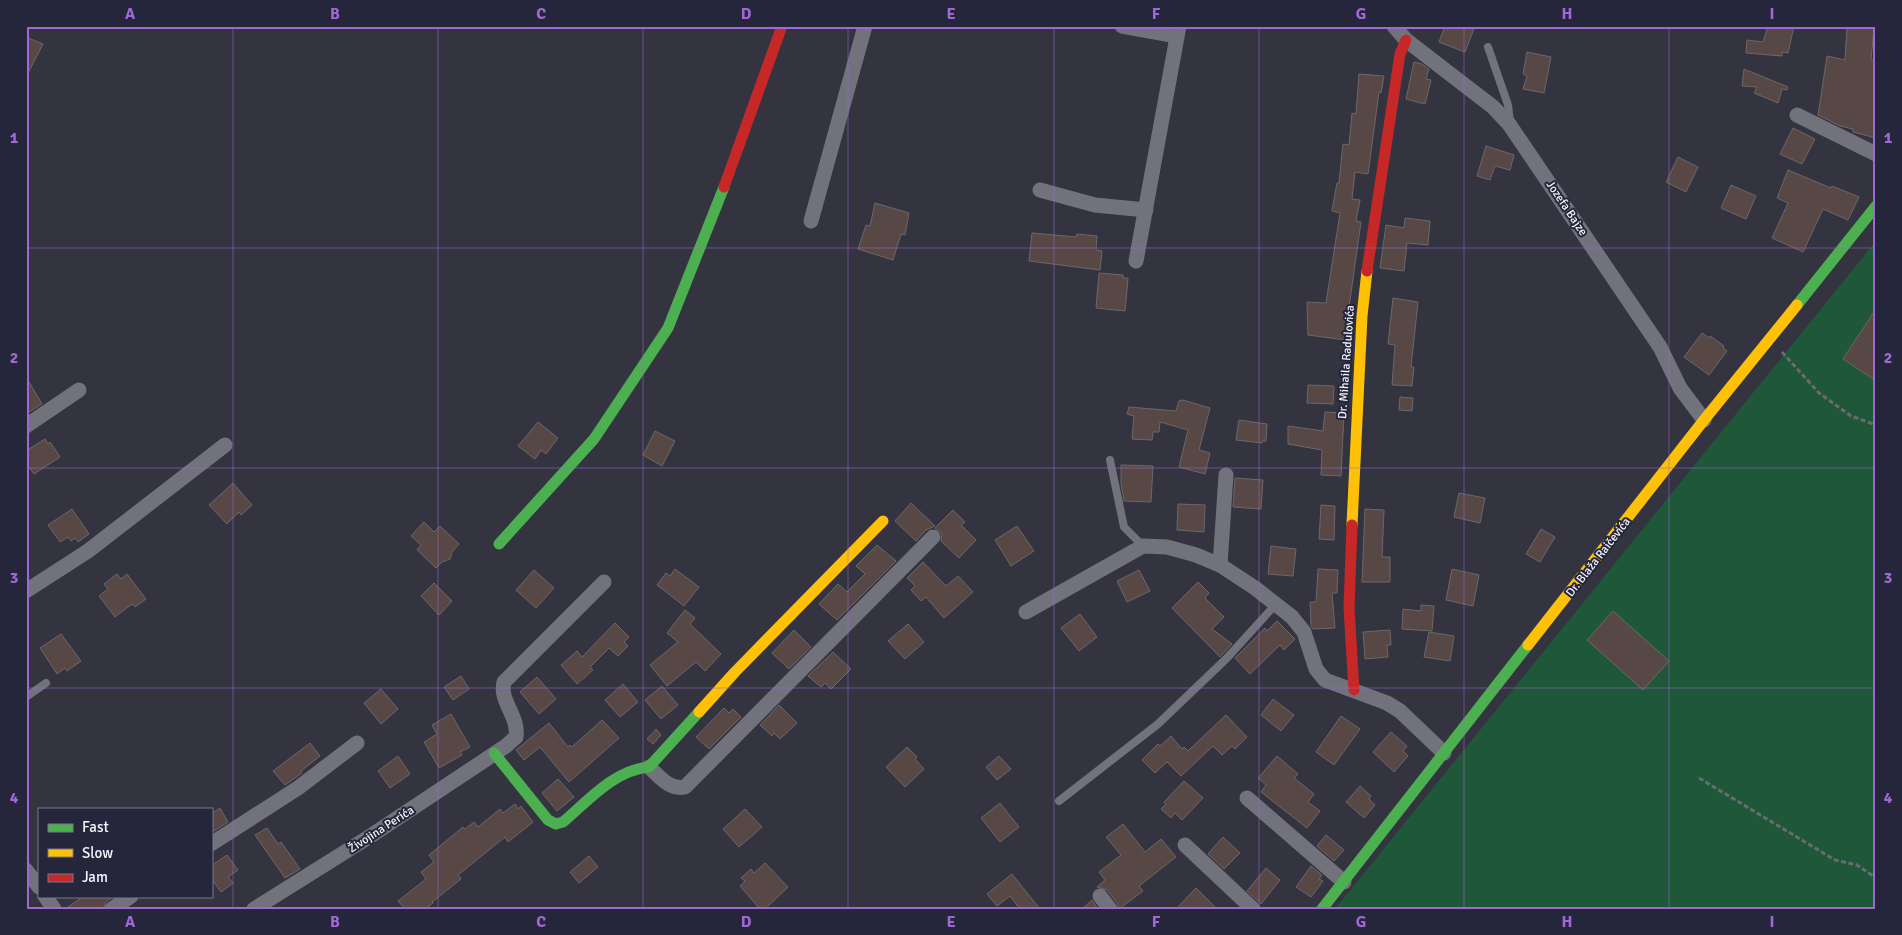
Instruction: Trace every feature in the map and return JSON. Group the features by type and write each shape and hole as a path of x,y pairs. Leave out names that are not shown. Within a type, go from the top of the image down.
{"street":[{"path":"500,544 594,439 668,328 732,167 782,26"},
{"path":"811,220 865,26"},
{"path":"1122,26 1178,31 1136,261"},
{"name":"Jozefa Bajze","path":"1394,26 1406,40 1493,107 1510,124 1660,347 1680,388 1704,420"},
{"name":"Dr. Mihaila Radulovića","path":"1354,690 1349,608 1356,417 1362,316 1371,238 1400,54 1406,40"},
{"path":"1797,115 1876,154"},
{"path":"1040,190 1095,204 1146,210"},
{"name":"Dr. Blaža Raičevića","path":"1322,909 1704,420 1876,206"},
{"path":"26,426 79,390"},
{"path":"26,591 88,551 225,445"},
{"path":"1220,564 1226,475"},
{"path":"604,582 504,682 502,690 518,728 516,737 500,750 548,820 556,824 563,822 618,776 636,768 649,767 735,672 883,521"},
{"path":"649,767 670,787 677,789 685,787 933,537"},
{"path":"1026,612 1143,546 1167,547 1183,551 1220,564 1276,604 1300,626 1307,640 1316,669 1322,677 1330,682 1387,703 1400,711 1444,753"},
{"path":"212,843 298,788 357,744"},
{"name":"Živojina Perića","path":"254,909 372,836 500,750"},
{"path":"1247,798 1344,882"},
{"path":"1185,845 1253,909"},
{"path":"26,870 38,886"},
{"path":"1100,896 1110,909"},
{"path":"46,898 54,909"},
{"path":"112,909 128,898"}],"lane":[{"path":"1488,47 1508,105 1510,124"},
{"path":"1110,460 1124,527 1143,546"},
{"path":"1059,801 1158,724 1227,658 1276,604"},
{"path":"26,697 46,683"}],"path":[{"path":"1769,338 1819,393 1851,416 1876,425"},
{"path":"1699,778 1835,860 1857,865 1876,878"}],"green space":[{"path":"1876,241 1876,909 1335,909"}],"building":[{"path":"1445,26 1475,26 1465,52 1439,42"},
{"path":"1768,26 1794,26 1788,53 1782,52 1782,56 1746,53 1747,40 1763,42"},
{"path":"1847,26 1874,28 1871,60 1876,61 1876,138 1853,132 1853,129 1840,126 1818,115 1827,56 1845,60"},
{"path":"26,37 43,44 26,77"},
{"path":"1527,52 1551,57 1544,93 1523,89 1527,76 1523,74"},
{"path":"1414,62 1422,64 1429,69 1426,79 1431,80 1425,104 1406,99"},
{"path":"1744,69 1788,87 1787,90 1782,89 1778,103 1754,93 1757,87 1742,86"},
{"path":"1359,74 1384,76 1381,93 1379,92 1368,174 1355,172 1352,199 1360,200 1356,221 1361,222 1346,340 1308,335 1307,302 1326,303 1340,213 1332,211 1337,183 1339,183 1343,144 1349,145 1352,113 1356,114"},
{"path":"1793,128 1815,139 1802,164 1780,154"},
{"path":"1486,146 1514,155 1510,170 1495,166 1490,180 1477,176"},
{"path":"1678,157 1698,167 1686,192 1666,182"},
{"path":"1788,170 1831,188 1832,186 1859,197 1848,220 1823,209 1803,252 1772,238 1788,203 1777,198"},
{"path":"1731,185 1756,196 1746,219 1721,208"},
{"path":"875,203 909,213 905,235 901,234 893,260 858,249 866,225 870,226"},
{"path":"1405,218 1430,221 1428,245 1407,243 1404,271 1380,268 1386,225 1404,228"},
{"path":"1032,233 1076,237 1077,234 1097,236 1096,250 1102,251 1100,270 1029,261"},
{"path":"1099,273 1123,275 1123,278 1128,278 1125,311 1096,308"},
{"path":"1393,298 1418,302 1411,367 1414,367 1412,386 1392,385 1395,345 1388,344"},
{"path":"1876,309 1876,381 1843,359"},
{"path":"1702,333 1724,346 1723,348 1727,351 1709,375 1684,357"},
{"path":"26,377 42,404 26,414"},
{"path":"1308,385 1334,386 1333,404 1307,403"},
{"path":"1400,397 1413,398 1412,411 1399,410"},
{"path":"1183,400 1210,408 1199,450 1210,453 1205,474 1179,467 1188,430 1160,422 1159,432 1153,432 1152,440 1132,439 1134,416 1127,414 1129,407 1176,411 1179,401"},
{"path":"1325,412 1344,413 1341,476 1321,475 1322,450 1288,444 1288,426 1323,431"},
{"path":"1239,420 1267,424 1266,441 1262,443 1236,440"},
{"path":"538,422 558,438 546,454 541,450 535,459 518,446"},
{"path":"655,431 675,441 662,466 643,455"},
{"path":"45,439 48,444 50,442 60,457 34,474 26,463 26,451"},
{"path":"1121,465 1153,466 1151,502 1124,501 1121,484"},
{"path":"1235,478 1263,480 1261,509 1233,507"},
{"path":"233,483 252,505 241,515 239,512 227,524 209,505"},
{"path":"1459,493 1485,498 1480,523 1454,517"},
{"path":"911,503 935,526 926,530 916,541 895,521"},
{"path":"1178,504 1205,505 1204,532 1177,530"},
{"path":"1321,505 1335,506 1334,540 1319,539"},
{"path":"72,509 89,534 78,542 75,538 71,541 68,537 60,542 48,525"},
{"path":"1365,509 1384,510 1382,557 1390,557 1390,582 1362,582"},
{"path":"953,510 965,522 961,525 976,540 959,558 941,541 942,534 935,528"},
{"path":"424,522 434,532 440,526 459,544 452,552 450,559 442,562 436,568 417,550 421,545 411,536"},
{"path":"1017,526 1034,551 1011,566 995,540"},
{"path":"1541,529 1555,537 1540,562 1526,554"},
{"path":"877,545 896,561 837,620 819,604 838,584 847,592 865,574 856,566"},
{"path":"1271,546 1296,549 1293,576 1268,574"},
{"path":"923,562 946,586 958,576 973,592 944,618 926,597 921,601 911,590 915,586 907,578"},
{"path":"675,569 699,587 684,606 657,585 666,573 670,576"},
{"path":"1318,569 1338,570 1337,593 1332,593 1335,628 1313,629 1311,626 1310,602 1316,602"},
{"path":"1452,569 1479,575 1473,606 1446,600"},
{"path":"534,570 554,588 536,608 516,590"},
{"path":"1139,570 1150,591 1127,602 1117,581"},
{"path":"117,574 121,579 127,574 146,599 135,607 132,604 115,617 99,596 108,589 104,584"},
{"path":"1198,582 1209,593 1205,598 1224,617 1212,629 1232,644 1220,657 1172,608"},
{"path":"434,583 452,601 439,615 421,596"},
{"path":"1421,605 1434,606 1432,631 1402,629 1403,609 1421,611"},
{"path":"685,610 695,618 690,624 721,654 705,671 696,662 667,686 650,665 678,642 667,633"},
{"path":"1613,611 1669,661 1643,690 1587,640"},
{"path":"1080,614 1097,637 1079,651 1061,628"},
{"path":"1277,621 1295,639 1284,650 1280,645 1250,674 1235,658 1265,628 1267,631"},
{"path":"615,623 629,637 624,642 628,646 618,656 609,648 590,667 593,670 577,684 561,665 577,651 582,657"},
{"path":"908,624 924,642 905,659 888,641"},
{"path":"794,630 811,647 789,669 772,653"},
{"path":"1390,630 1391,645 1387,645 1388,657 1365,659 1363,632"},
{"path":"1429,632 1454,636 1450,661 1424,657"},
{"path":"61,634 81,661 67,671 65,668 57,674 40,648"},
{"path":"833,652 851,669 831,689 825,683 821,687 808,676"},
{"path":"461,676 469,689 453,700 444,687"},
{"path":"537,677 556,699 539,714 520,692"},
{"path":"623,684 638,702 620,717 605,700"},
{"path":"662,686 678,705 661,719 645,700"},
{"path":"381,689 398,709 381,724 364,703"},
{"path":"1273,699 1294,715 1281,731 1261,715"},
{"path":"779,705 797,723 780,739 774,733 772,736 760,725"},
{"path":"724,708 729,713 733,709 741,717 709,749 696,737"},
{"path":"451,714 470,747 460,752 462,755 439,768 424,742 437,734 432,725"},
{"path":"1226,715 1247,737 1235,749 1232,746 1222,755 1213,746 1181,776 1167,762 1155,773 1142,760 1158,744 1160,746 1171,736 1182,749 1184,747 1188,751"},
{"path":"1341,716 1360,729 1334,765 1316,752"},
{"path":"602,720 619,738 569,782 540,747 524,760 516,750 549,723 568,747 570,745 572,747"},
{"path":"656,729 661,735 653,744 647,739"},
{"path":"1391,732 1407,746 1403,751 1408,756 1394,772 1373,752"},
{"path":"310,743 320,756 301,771 302,773 285,785 273,771"},
{"path":"907,747 917,757 915,759 924,769 905,787 886,767"},
{"path":"398,756 410,774 390,788 378,771"},
{"path":"999,756 1011,769 997,780 986,767"},
{"path":"1277,756 1298,774 1294,778 1314,794 1308,802 1320,811 1307,828 1261,792 1266,785 1258,778"},
{"path":"558,779 574,797 557,811 542,793"},
{"path":"1184,781 1203,798 1182,820 1175,813 1171,818 1161,809 1166,804 1164,802"},
{"path":"1360,786 1371,796 1369,799 1375,805 1364,818 1346,802"},
{"path":"1000,803 1019,827 1000,842 981,818"},
{"path":"515,804 518,809 521,806 533,822 508,842 505,837 458,875 461,879 425,909 405,909 398,901 426,879 421,872 434,862 429,855 463,827 465,829 474,822 478,827 500,809 503,813"},
{"path":"220,808 228,822 212,832 212,813"},
{"path":"745,809 762,827 739,847 723,829"},
{"path":"1123,824 1145,852 1161,839 1176,857 1139,886 1143,891 1119,909 1117,903 1107,890 1097,887 1105,880 1099,872 1121,855 1106,837"},
{"path":"267,828 278,844 281,842 300,869 285,878 255,835"},
{"path":"1326,835 1344,850 1334,861 1317,846"},
{"path":"1223,837 1240,853 1224,869 1208,854"},
{"path":"227,855 238,870 228,877 233,883 221,892 212,879 212,865"},
{"path":"589,856 598,867 579,883 570,872"},
{"path":"765,863 788,887 765,909 760,909 740,886 745,881 741,878 751,869 754,873"},
{"path":"1311,866 1322,875 1319,879 1323,881 1311,897 1296,887"},
{"path":"1266,868 1280,880 1261,904 1247,891"},
{"path":"1012,874 1040,909 1020,909 1010,896 997,906 987,894"},
{"path":"1196,888 1217,909 1176,909"},
{"path":"81,898 111,898 106,902 103,909 65,909"},
{"path":"1092,900 1098,909 1082,909"}],"traffic: fast":[{"path":"499,544 594,439 668,328 724,187"},
{"path":"1797,305 1876,206"},
{"path":"1322,909 1528,645"},
{"path":"494,753 548,820 556,824 563,822 613,780 636,769 649,767 699,712"}],"traffic: slow":[{"path":"1352,525 1362,316 1367,271"},
{"path":"1528,645 1704,420 1797,305"},
{"path":"699,712 735,672 883,521"}],"traffic: jam":[{"path":"724,187 782,26"},
{"path":"1367,271 1400,54 1406,40"},
{"path":"1352,525 1349,608 1354,690"}]}
